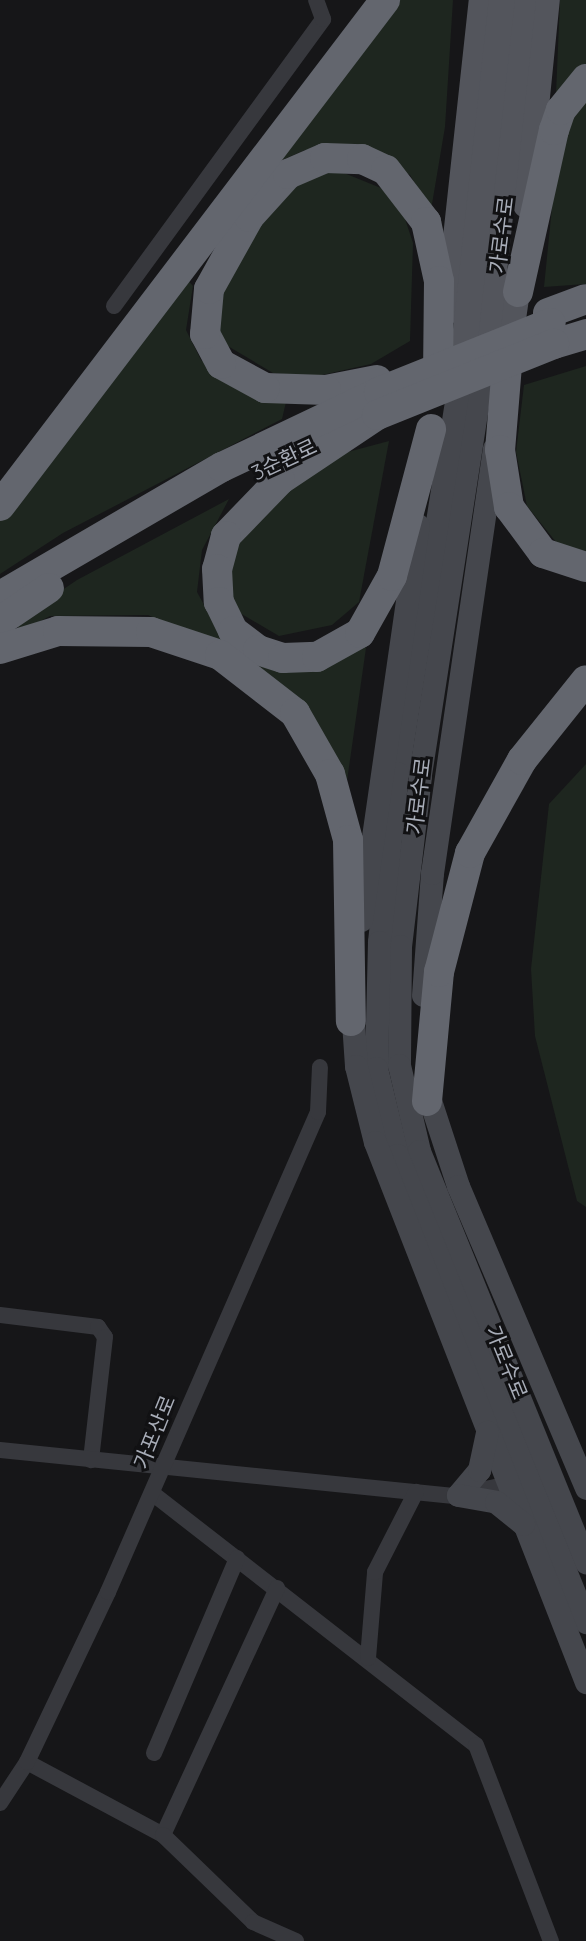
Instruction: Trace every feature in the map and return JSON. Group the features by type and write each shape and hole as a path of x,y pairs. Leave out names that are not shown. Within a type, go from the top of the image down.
{"highway":[{"path":"0,506 384,0"},
{"path":"518,292 554,130 565,103 586,79"},
{"path":"377,395 265,388 221,364 205,334 209,289 241,229 283,178 325,158 362,159 386,170 426,222 439,281 473,363 500,450 509,507 543,553 586,567"},
{"path":"552,335 586,299"},
{"path":"431,429 392,576 360,633 317,657 283,658 258,650 233,631 219,602 216,569 226,536 280,480 377,395 552,335 586,311"},
{"path":"473,363 552,335 586,334"},
{"path":"552,335 586,355"},
{"name":"3순환로","path":"0,596 222,467 377,395"},
{"name":"3순환로","path":"0,621 377,395"},
{"path":"0,649 58,631 151,632 220,654 295,713 330,775 348,840 351,1021"},
{"path":"427,1101 439,972 470,853 522,760 586,680"}],"main road":[{"path":"431,429 473,363 467,170 482,0"},
{"name":"가로수로","path":"502,0 423,1003 427,1101 479,1234 586,1488"},
{"name":"가로수로","path":"523,0 419,776 400,946 399,1065 433,1186 586,1562"},
{"name":"가로수로","path":"547,0 518,292 473,363 397,773 374,1014 383,1108 519,1482 527,1529 586,1682"},
{"name":"가로수로","path":"431,429 351,1021 375,1142 487,1425 519,1482 586,1622"},
{"path":"427,1101 433,1186 479,1234"},
{"name":"가로수로","path":"450,1290 487,1425"},
{"path":"487,1425 483,1461 458,1495 496,1503 527,1529"}],"street":[{"path":"114,306 323,19 316,0"},
{"name":"가포산로","path":"0,1803 27,1762 152,1493 318,1112 320,1067"},
{"path":"0,1315 98,1327 105,1337 91,1460"},
{"path":"0,1450 458,1495 519,1482 575,1460"},
{"path":"368,1658 376,1572 416,1492"},
{"path":"152,1493 368,1658 476,1745 551,1941"},
{"path":"154,1753 237,1558"},
{"path":"163,1835 276,1588"},
{"path":"27,1762 163,1835 253,1922 296,1941"}],"shaded area":[{"path":"395,0 453,0 445,127 431,210 410,175 371,153 305,150 280,161"},
{"path":"560,0 586,0 586,67 556,94"},
{"path":"586,93 586,284 544,287 559,138"},
{"path":"339,171 381,188 402,210 413,243 410,341 371,364 313,377 273,373 216,339 217,298 236,254 306,175"},
{"path":"185,277 193,286 186,330 201,360 254,398 286,402 282,419 63,533 0,574 0,521"},
{"path":"586,366 586,551 560,547 527,506 516,452 524,385"},
{"path":"389,441 359,602 332,625 279,636 233,609 227,578 236,548 273,499 329,457"},
{"path":"229,499 202,550 197,592 215,625 246,650 361,640 366,648 347,781 305,705 231,651 148,615 50,616 18,633 18,620 77,580"},
{"path":"586,764 586,1207 577,1201 535,1036 531,969 549,804"}]}
